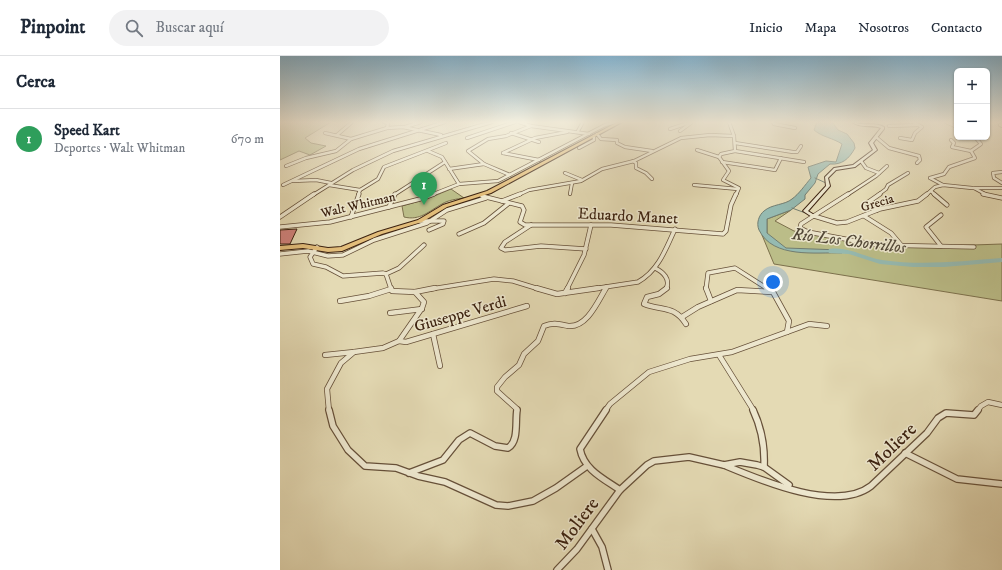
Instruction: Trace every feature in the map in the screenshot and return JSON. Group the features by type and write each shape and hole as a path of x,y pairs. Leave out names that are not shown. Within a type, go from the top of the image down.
{"main road":[{"path":"527,172 574,146"},
{"path":"280,248 299,246 317,247 331,250 342,249 420,221 446,206 484,197 574,146"}],"street":[{"path":"286,166 306,158 325,156 342,146"},
{"path":"283,185 368,146"},
{"path":"280,217 330,184 380,157 411,146"},
{"path":"291,181 316,180 360,190 376,182 384,167 439,146"},
{"path":"476,146 468,151 484,164 510,175"},
{"path":"518,146 503,153 547,161"},
{"name":"Walt Whitman","path":"280,227 330,222 424,198 459,184 492,183 570,146"},
{"path":"579,148 583,146"},
{"path":"621,146 624,148 638,147 652,151"},
{"path":"502,201 529,190 582,180 604,168 633,161 652,151 667,146"},
{"path":"735,146 735,151"},
{"path":"753,146 790,152 797,152 801,146"},
{"path":"814,216 806,211 828,186 826,178 836,169 851,166 861,161 875,151 872,146"},
{"path":"887,146 889,148 916,155 920,158 918,163"},
{"path":"953,146 971,151 978,146"},
{"path":"697,150 719,157 729,171 722,180 738,187 738,189"},
{"path":"428,151 442,157 459,184"},
{"path":"719,157 721,154 735,151 804,162"},
{"path":"971,151 975,158 949,167 944,174 930,178 943,185 974,188 1002,188"},
{"path":"722,162 774,170 781,158"},
{"path":"633,161 636,163 636,168 646,173 652,179"},
{"path":"861,161 866,168 879,173"},
{"path":"388,207 395,193 445,162"},
{"path":"449,169 484,164"},
{"path":"888,166 814,216 800,226 800,228 805,231 870,244 974,247"},
{"path":"1002,172 993,173 993,177 1002,183"},
{"path":"565,173 582,180"},
{"path":"877,210 867,203 886,189 888,185 908,173"},
{"path":"570,194 572,183"},
{"path":"694,185 738,189"},
{"name":"Grecia","path":"814,216 840,223 864,216 877,210 918,201 935,187 943,185"},
{"path":"974,188 984,194 1002,198"},
{"name":"Eduardo Manet","path":"531,225 591,225 675,229 723,234 726,231 731,205 738,189"},
{"path":"351,216 360,190"},
{"path":"931,191 937,194 947,205"},
{"path":"280,254 312,252 328,256 336,256 354,250 374,240 432,221 447,210 484,197 523,207 520,222 531,225 525,231 503,243 501,248 505,250 541,246 586,249"},
{"path":"459,234 484,223 510,203"},
{"path":"941,215 926,227 941,246"},
{"path":"864,216 891,233 902,246"},
{"path":"420,221 444,222 429,230"},
{"path":"564,293 580,265 586,249 591,225"},
{"path":"397,228 402,231"},
{"path":"386,274 391,289 396,292 415,292 444,286 499,280 513,281 550,293 564,293 606,287 638,282 648,276 655,268 675,229"},
{"path":"317,247 312,252 310,257 313,264 326,267 343,276 371,273 386,274 399,268 424,245"},
{"path":"655,268 665,275 668,280 667,288 659,294 647,297 644,304 647,306 664,307 682,317 686,324"},
{"path":"711,301 706,289 708,273 732,268 741,271 773,292 789,321 786,332"},
{"path":"409,473 442,461 460,438 470,433 499,448 507,448 514,442 516,407 497,389 505,377 519,366 524,354 538,341 542,328 547,324 557,323 573,326 578,325 595,306 606,287"},
{"path":"340,300 369,296 391,289"},
{"path":"682,317 711,301 737,290 773,292"},
{"path":"399,341 422,309 424,302 415,292"},
{"name":"Giuseppe Verdi","path":"325,355 383,348 399,341 406,342 527,306"},
{"path":"390,314 422,309"},
{"path":"620,490 587,466 582,460 580,454 582,444 610,404 643,376 654,370 719,354 812,324 827,326"},
{"path":"433,334 440,366"},
{"path":"354,352 341,363 327,389 328,406 336,432 348,450 365,466 396,468 409,473 453,484 496,505 512,507 529,502 554,490 587,466"},
{"path":"719,354 758,418 765,456 764,467"},
{"name":"Moliere","path":"557,570 578,549 620,490 647,465 654,461 690,456 724,465 737,471 791,488 821,494 849,496 871,486 927,433 938,418 946,413 974,415 981,406 988,402 1002,405"},
{"path":"905,453 957,479 1002,484"},
{"name":"Moliere","path":"724,465 740,462 764,467 791,488"},
{"path":"592,529 602,547 608,570"}],"green space":[{"path":"280,146 326,146 310,155 299,151 280,160"},
{"path":"451,189 464,198 442,204 415,218 404,217 402,206 427,199"},
{"path":"791,210 775,221 794,231 884,248 1002,244 1002,301 774,264 762,235 767,233 767,219"}],"water":[{"path":"841,146 855,146 855,148 845,160 830,164 818,174 815,183 805,195 805,199 791,210 767,219 767,233 786,248 841,250 842,253 796,252 774,246 759,230 758,219 767,209 789,201 795,197 811,178 808,167 826,161 836,162"}],"building":[{"path":"297,229 290,244 280,244 280,230"}],"waterway":[{"path":"815,178 826,183"},
{"path":"792,208 808,214"},
{"name":"Río Los Chorrillos","path":"831,251 850,252 880,262 913,265 944,265 1002,260"}],"place":[{"name":"Speed Kart","path":"424,205"}]}
